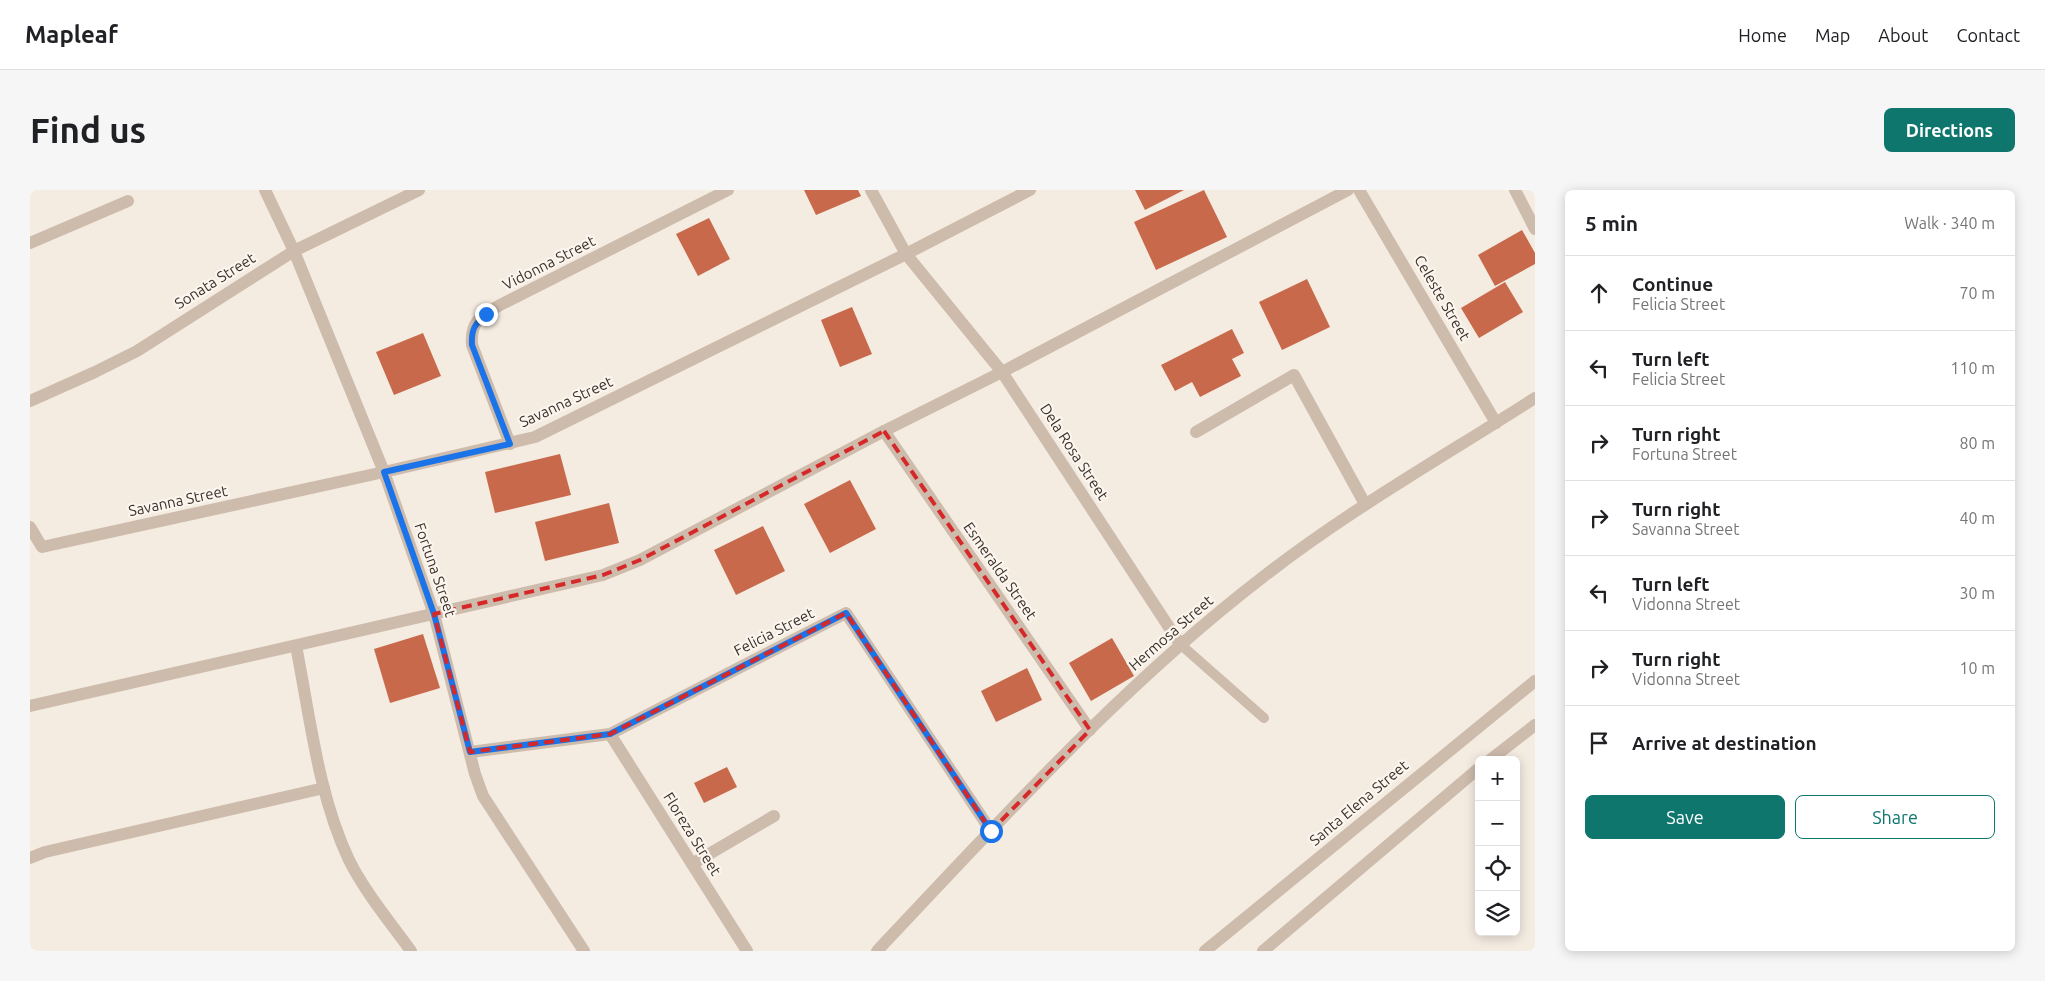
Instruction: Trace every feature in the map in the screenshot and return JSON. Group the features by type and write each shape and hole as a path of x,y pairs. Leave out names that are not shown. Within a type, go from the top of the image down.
{"street":[{"name":"Fortuna Street","path":"265,190 294,251 384,472 434,614 483,796 584,951"},
{"name":"Sonata Street","path":"30,401 137,351 294,251 419,190"},
{"name":"Vidonna Street","path":"510,444 472,345 471,333 475,323 500,306 728,190"},
{"name":"Dela Rosa Street","path":"871,190 906,254 1002,372 1180,644"},
{"name":"Savanna Street","path":"30,527 42,547 535,437 906,254 1030,190"},
{"path":"30,706 603,575 640,560 1348,190"},
{"name":"Celeste Street","path":"1359,190 1496,423"},
{"path":"1515,190 1535,229"},
{"path":"30,243 128,201"},
{"path":"1196,432 1294,376 1365,504"},
{"name":"Hermosa Street","path":"877,951 1090,730 1180,644 1263,576 1365,504 1535,398"},
{"name":"Esmeralda Street","path":"884,431 1090,730"},
{"name":"Felicia Street","path":"470,752 610,734 846,613 991,831"},
{"path":"296,646 324,788 336,829 349,861 411,951"},
{"name":"Santa Elena Street","path":"1205,951 1535,681"},
{"path":"1495,756 1535,725"},
{"name":"Floreza Street","path":"610,734 747,951"},
{"path":"1263,951 1475,771"},
{"path":"30,858 45,852 324,788"},
{"path":"692,864 774,816"}],"lane":[{"name":"Dela Rosa Street","path":"1180,644 1264,718"}],"highlighted area":[{"path":"884,431 1090,730 991,831 846,613 610,734 470,752 434,614 603,575 640,560"}],"building":[{"path":"804,190 858,190 861,196 816,215"},
{"path":"1135,190 1184,190 1145,210"},
{"path":"1204,190 1227,237 1156,270 1134,222"},
{"path":"709,218 730,259 698,276 676,234"},
{"path":"1522,230 1535,253 1535,264 1495,286 1478,255"},
{"path":"1307,279 1330,327 1282,350 1259,302"},
{"path":"1505,282 1523,312 1479,338 1461,308"},
{"path":"852,307 872,354 840,367 821,320"},
{"path":"1232,329 1244,353 1232,359 1241,376 1200,397 1192,382 1175,391 1161,365"},
{"path":"423,333 441,376 394,395 376,352"},
{"path":"560,454 571,495 495,513 485,472"},
{"path":"850,480 876,529 830,553 804,504"},
{"path":"609,503 619,543 545,561 535,522"},
{"path":"763,526 785,571 736,595 714,550"},
{"path":"423,634 440,688 390,703 374,649"},
{"path":"1112,638 1134,676 1091,701 1069,663"},
{"path":"1027,668 1042,700 996,722 981,691"},
{"path":"727,767 737,787 704,803 694,783"}],"route":[{"path":"486,314 475,323 471,333 472,345 510,444 384,472 434,614 470,752 610,734 846,613 991,831"}]}
